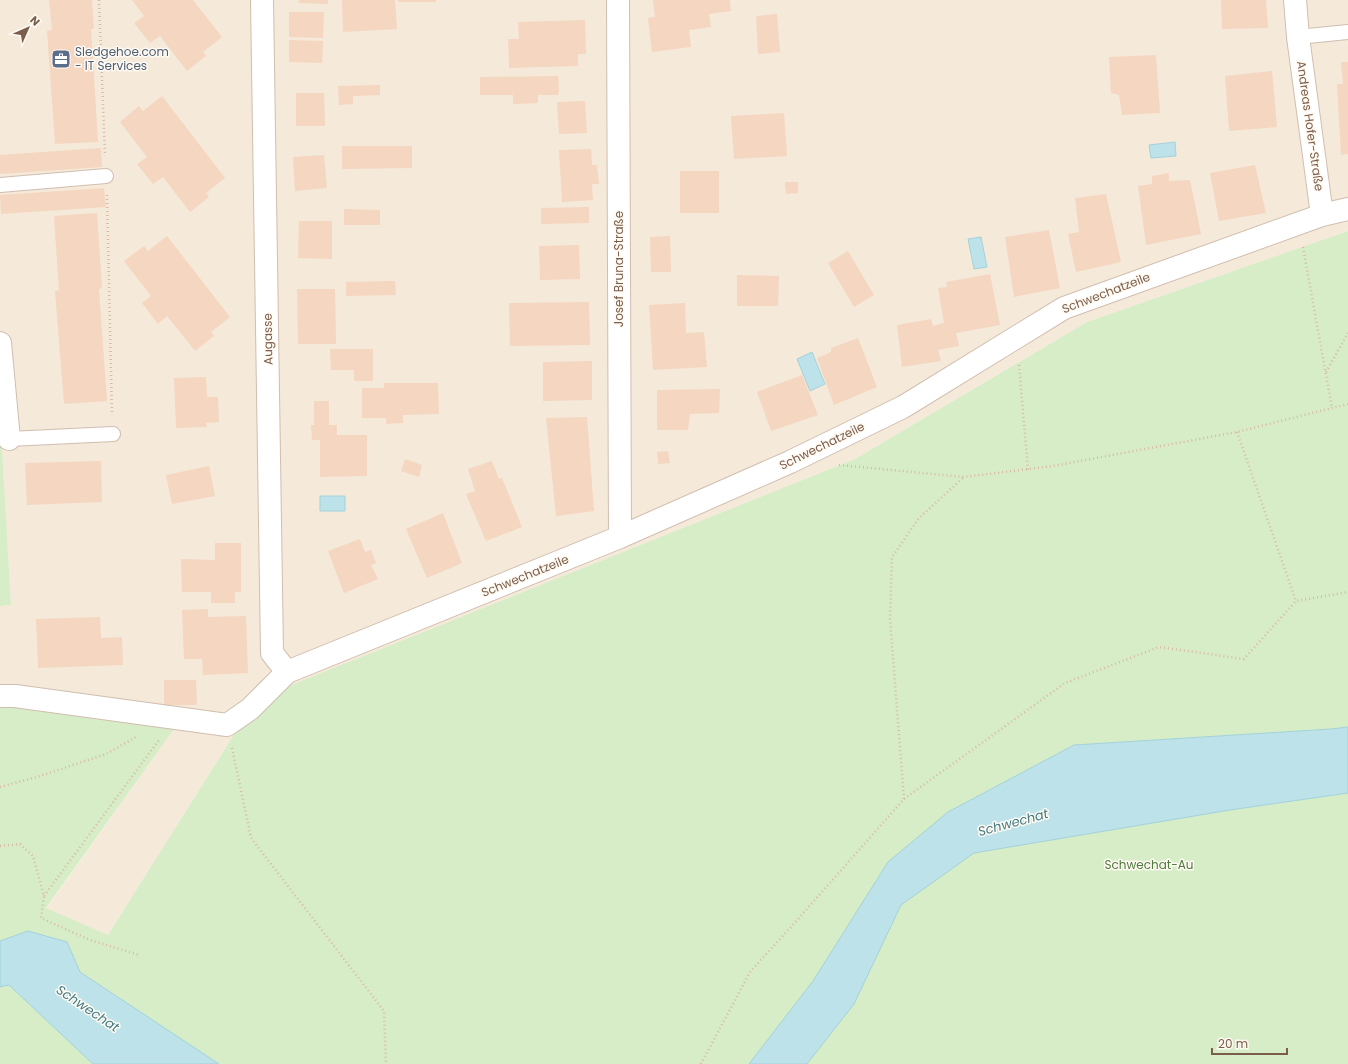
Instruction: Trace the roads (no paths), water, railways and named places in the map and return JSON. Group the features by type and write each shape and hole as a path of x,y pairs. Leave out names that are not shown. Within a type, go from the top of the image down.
{"street":[{"name":"Augasse","path":"262,0 272,653 287,672"},
{"name":"Josef Bruna-Straße","path":"618,0 620,537"},
{"name":"Andreas Hofer-Straße","path":"1295,0 1298,37 1322,215"},
{"name":"Schwechatzeile","path":"287,672 620,537 790,462 903,406 1064,308 1299,223 1348,208"},
{"path":"0,343 9,439"},
{"path":"0,696 15,696 227,725 250,709 287,672"}],"lane":[{"path":"1298,37 1348,32"},
{"path":"0,185 106,176"},
{"path":"9,439 113,434"}],"water":[{"path":"1175,142 1176,156 1151,158 1149,145"},
{"path":"981,237 987,267 974,269 968,239"},
{"path":"812,352 825,384 810,391 797,359"},
{"path":"320,496 345,496 345,511 320,511"},
{"name":"Schwechat","path":"1348,727 1348,793 1230,810 974,853 901,905 854,1004 807,1064 749,1064 813,981 888,862 948,812 1074,745"},
{"name":"Schwechat","path":"28,931 67,942 80,972 219,1064 93,1064 9,985 0,987 0,941"}],"place":[{"name":"Sledgehoe.com - IT Services","path":"61,59"}],"park label":[{"name":"Schwechat-Au","path":"1149,865"}]}
